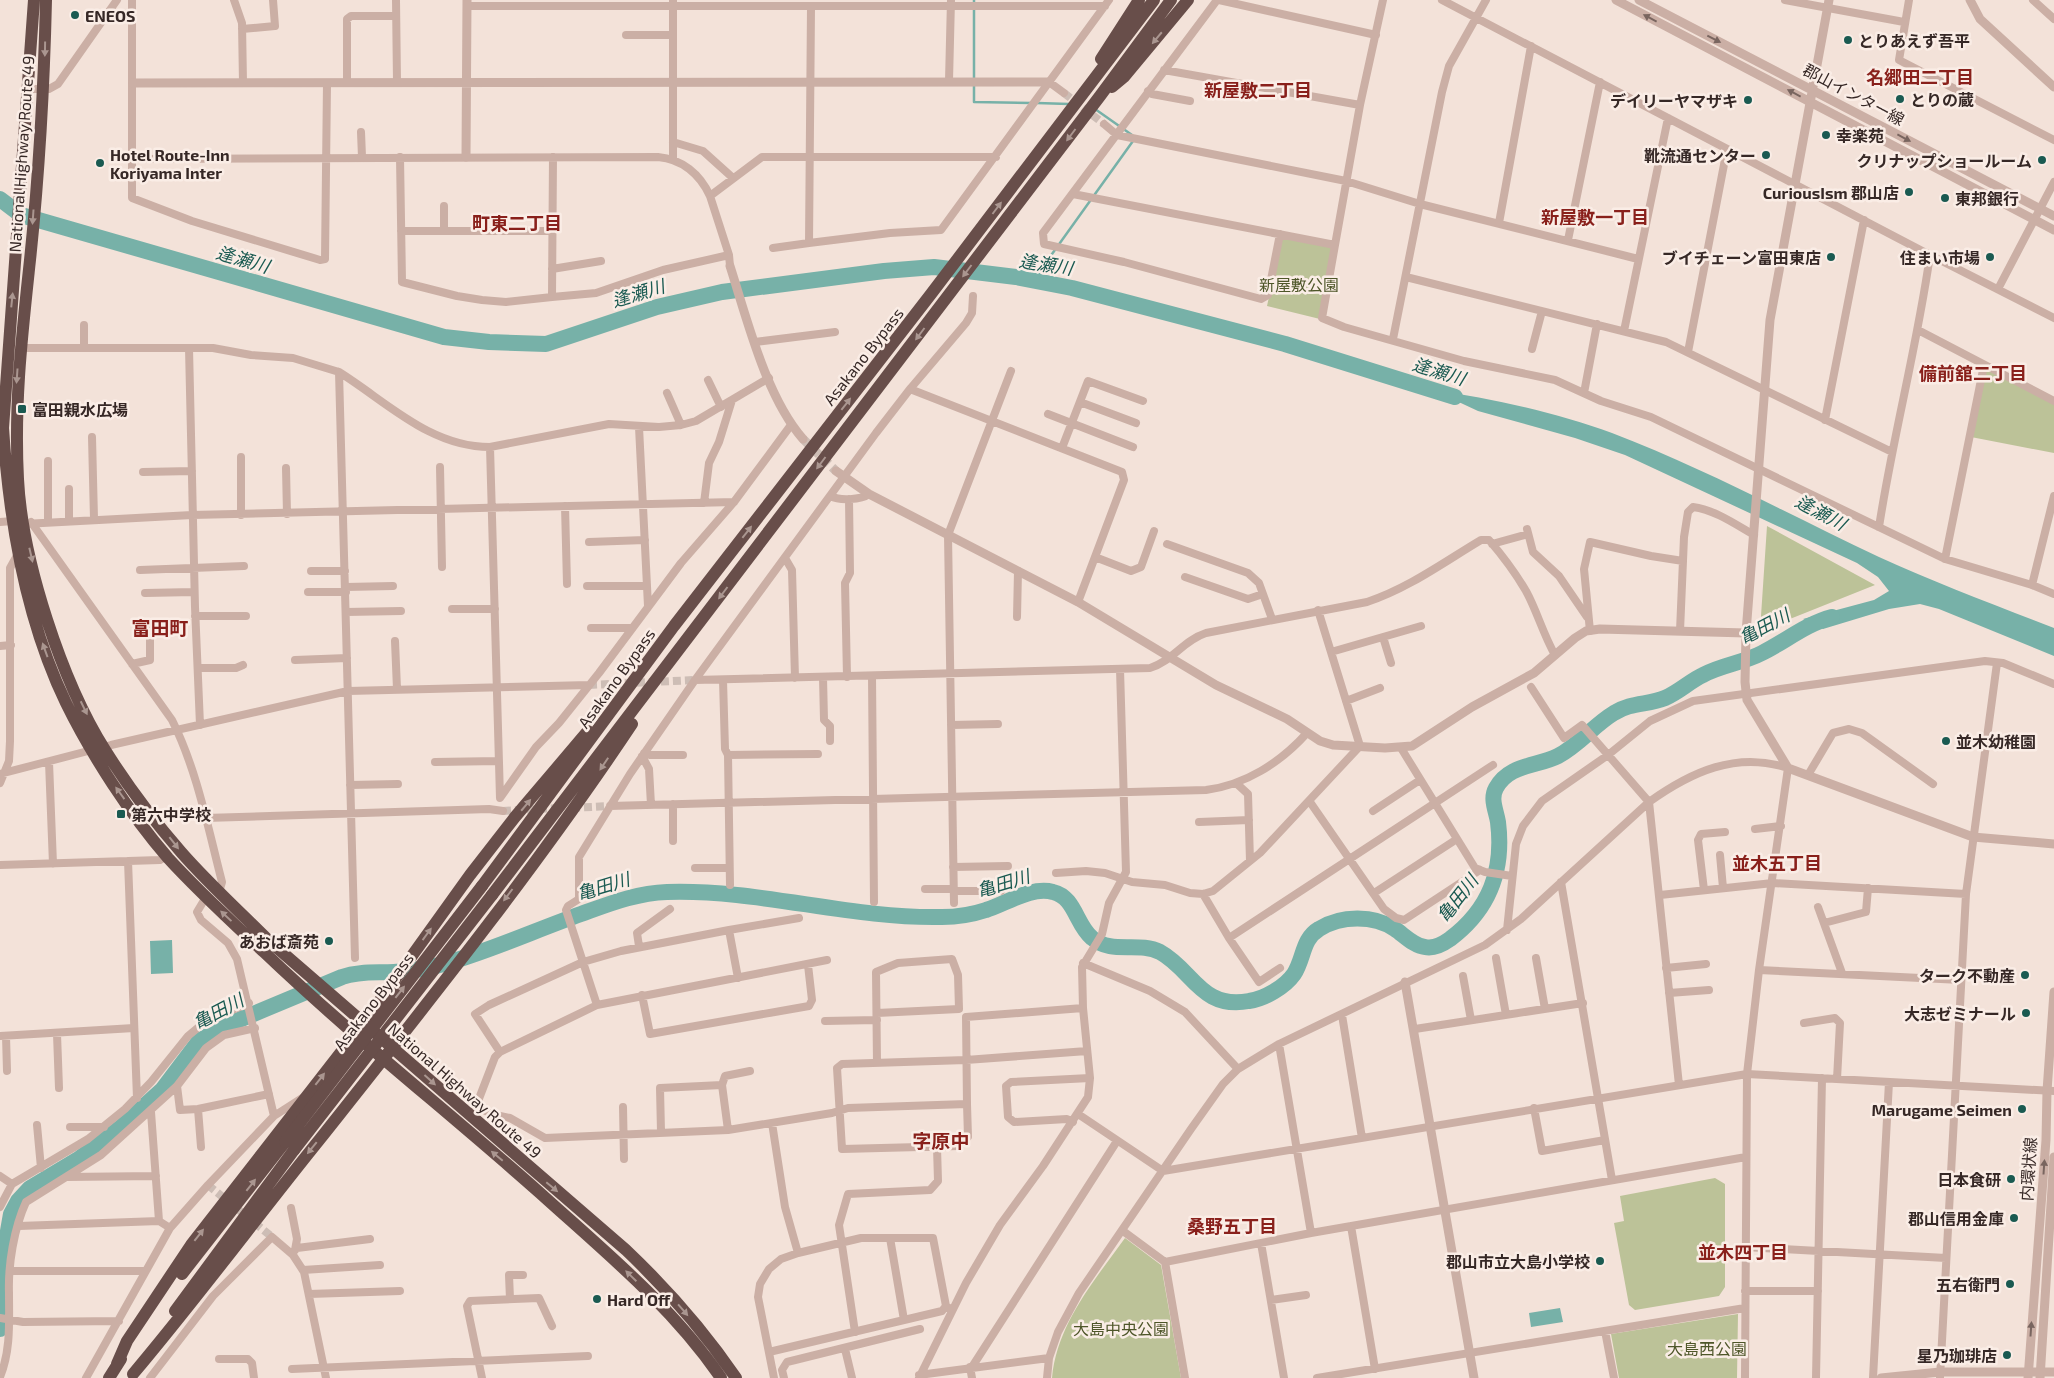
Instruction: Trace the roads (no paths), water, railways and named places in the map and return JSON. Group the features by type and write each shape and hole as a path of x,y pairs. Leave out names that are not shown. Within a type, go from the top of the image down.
{"highway":[{"name":"National Highway Route 49","path":"34,0 17,252 5,328 3,428 6,481 48,620 97,749 182,853 219,892 268,940 363,1024 474,1112 653,1276 698,1326 736,1378"},
{"name":"National Highway Route 49","path":"46,0 42,89 30,258 19,348 16,432 17,522 19,552 34,619 65,701 167,856 206,897 299,986 616,1260 659,1302 721,1378"},
{"path":"1082,96 1096,66 1139,0"},
{"name":"Asakano Bypass","path":"487,891 674,626 931,294 1154,0"},
{"name":"Asakano Bypass","path":"131,1376 290,1146 487,891 648,693 1171,0"},
{"path":"1100,96 1124,77 1188,0"},
{"path":"117,1364 127,1341 191,1245 363,1024 504,832 674,626"},
{"path":"131,1376 236,1248 278,1192 394,1047 576,805 631,724 648,693"},
{"name":"Asakano Bypass","path":"109,1378 188,1265 290,1146"}],"street":[{"path":"28,89 53,87 60,82 117,0"},
{"path":"132,0 132,198 192,221 320,260 325,259 327,83"},
{"path":"234,0 240,12 242,29 243,83"},
{"path":"242,29 275,26 273,0"},
{"path":"396,0 397,82"},
{"path":"1280,234 1268,295 1258,299 1165,272 1044,244 1042,234 1218,0 1376,35"},
{"path":"1383,0 1360,105 1322,318 1344,327 1393,339 1464,361 1556,380 1584,393 1652,417 1945,560 2032,585 2054,594"},
{"path":"1442,0 1727,150 2054,318"},
{"path":"1393,339 1449,66 1486,0"},
{"path":"1616,0 2054,230"},
{"name":"郡山インター線","path":"1639,0 2054,216"},
{"path":"1785,0 1828,4 1904,22"},
{"path":"1909,0 1899,60 2054,140"},
{"path":"1970,0 1980,20 2054,87"},
{"path":"2033,0 2054,19"},
{"path":"466,157 467,3 748,3 811,7 880,3 1107,3"},
{"path":"949,81 951,3"},
{"path":"773,248 890,233 941,230 1107,3"},
{"path":"672,4 673,160"},
{"path":"1744,1378 1747,1074 1759,970 1788,768 1747,700 1745,682 1746,634 1773,301 1828,4"},
{"path":"809,243 811,7"},
{"path":"347,83 347,20 351,16 396,16"},
{"path":"626,35 673,35"},
{"path":"1498,223 1532,46"},
{"path":"1164,70 1360,105"},
{"path":"133,83 1049,82 1064,93"},
{"path":"1568,240 1600,82"},
{"path":"1148,91 1152,94 1190,101"},
{"path":"1624,332 1668,118"},
{"path":"1104,124 1117,135 1346,181 1420,204 1638,259"},
{"path":"361,132 362,157"},
{"path":"673,142 703,151 733,178"},
{"path":"1688,352 1727,150"},
{"path":"400,157 402,282 457,296 506,302 596,292 663,270 729,255"},
{"path":"552,157 552,297"},
{"path":"131,159 658,157 673,160 698,176 710,196 729,255 730,266 744,312 755,342 791,425 803,439"},
{"path":"710,196 762,157 996,157"},
{"path":"1998,289 2054,182"},
{"path":"1073,194 1335,245"},
{"path":"444,206 444,231"},
{"path":"1825,420 1864,220"},
{"path":"401,230 552,231"},
{"path":"1879,527 1892,452 1918,330 1930,255"},
{"path":"552,269 601,261"},
{"path":"1406,278 1666,342 1765,392 1892,452"},
{"path":"598,1005 566,908 579,899 579,857 643,755 695,680 910,389 966,323 972,313 973,296"},
{"path":"1532,349 1542,311"},
{"path":"1584,393 1597,324"},
{"path":"84,325 84,348"},
{"path":"1918,330 2054,401"},
{"path":"755,342 834,332"},
{"path":"19,348 213,348 251,356 293,358 340,372 413,424 441,437 490,447 609,424 639,427 681,425 696,421 769,378"},
{"path":"189,348 194,592 200,725"},
{"path":"1945,560 1984,366"},
{"path":"954,903 948,535 1010,370"},
{"path":"340,372 355,958"},
{"path":"708,380 720,407"},
{"path":"1062,448 1088,381 1143,401"},
{"path":"910,389 1122,472 1124,480 1078,602"},
{"path":"667,393 681,425"},
{"path":"704,503 708,463 719,442 732,400"},
{"path":"1080,402 1136,423"},
{"path":"1048,414 1133,447"},
{"path":"489,809 500,798 536,747 560,723 648,606 734,502 791,425"},
{"path":"639,427 648,606"},
{"path":"92,437 94,519"},
{"path":"490,447 500,798"},
{"path":"240,457 241,515"},
{"path":"48,461 48,521"},
{"path":"440,467 442,567"},
{"path":"286,468 287,514"},
{"path":"143,472 192,471"},
{"path":"836,471 869,494 1078,602 1216,685 1287,719 1320,741 1333,744 1401,748 1412,746 1472,708 1534,673 1574,638 1600,628 1746,634"},
{"path":"68,489 69,520"},
{"path":"831,496 849,498 865,497 869,494"},
{"path":"2032,585 2054,496"},
{"path":"846,677 845,583 850,573 849,498"},
{"path":"17,522 192,515 734,502"},
{"path":"565,506 567,584"},
{"path":"1680,631 1688,512 1694,507 1716,514 1754,535"},
{"path":"17,522 132,664 178,731 205,818 222,882 219,892"},
{"path":"1095,557 1131,571 1141,567 1154,531"},
{"path":"1492,544 1528,532 1533,552 1559,576 1589,619"},
{"path":"589,542 645,540"},
{"path":"695,680 1150,668 1201,635 1272,619 1367,602 1385,596 1411,583 1481,540 1489,540 1526,590 1543,634 1555,655"},
{"path":"1590,631 1584,569 1590,542 1651,556 1684,561"},
{"path":"1167,544 1248,573 1259,583 1272,619"},
{"path":"0,783 2,774 9,761 10,568 19,552"},
{"path":"785,558 792,570 795,678"},
{"path":"140,570 244,566"},
{"path":"311,571 345,571"},
{"path":"1017,617 1018,571"},
{"path":"1185,577 1248,600 1263,594"},
{"path":"308,592 393,586"},
{"path":"587,586 647,586"},
{"path":"145,593 194,592"},
{"path":"452,609 495,609"},
{"path":"1318,610 1360,746"},
{"path":"346,612 402,611"},
{"path":"195,616 246,616"},
{"path":"1331,652 1421,626"},
{"path":"132,664 150,660 150,627"},
{"path":"591,628 632,628"},
{"path":"1383,637 1391,663"},
{"path":"395,641 397,689"},
{"path":"0,646 11,646"},
{"path":"295,660 348,658"},
{"path":"1508,930 1516,844 1523,826 1542,801 1608,754 1650,721 1693,701 1985,661 2003,663 2054,684"},
{"path":"1940,1375 1966,894 1997,663"},
{"path":"198,668 236,668 243,665"},
{"path":"919,1377 949,1308 1000,1225 1088,1097 1090,1078 1083,1008 1083,963 1102,934 1109,903 1126,872 1120,669"},
{"path":"872,676 875,799 874,902"},
{"path":"823,677 824,720 830,726 830,741"},
{"path":"724,680 725,749 728,755 730,885"},
{"path":"2,774 97,749 348,691 589,685"},
{"path":"1531,687 1564,738 1582,725 1649,802 1679,1085"},
{"path":"1346,701 1380,688"},
{"path":"951,725 998,724"},
{"path":"1808,775 1833,733 1849,729 1862,733 1933,784"},
{"path":"610,806 1206,790 1246,779 1289,752 1307,733"},
{"path":"1056,873 1086,871 1105,873 1123,880 1158,884 1190,893 1203,894 1216,889 1250,861 1310,802 1360,746"},
{"path":"1401,748 1434,804 1476,868 1512,876"},
{"path":"728,755 818,754"},
{"path":"643,755 683,755"},
{"path":"643,755 649,769 651,805"},
{"path":"435,762 499,761"},
{"path":"1047,1378 1049,1358 1064,1318 1079,1292 1223,1084 1238,1068 1279,1044 1485,945 1508,930 1649,802 1685,778 1713,767 1754,761 1788,768 1973,837 2054,844"},
{"path":"49,762 52,864"},
{"path":"1229,938 1493,765"},
{"path":"1373,811 1420,780"},
{"path":"1236,783 1248,794 1250,861"},
{"path":"350,786 398,784"},
{"path":"1310,802 1384,909 1396,918 1404,920 1483,871"},
{"path":"673,804 674,841"},
{"path":"205,818 489,809 503,811"},
{"path":"1199,822 1249,820"},
{"path":"1755,829 1781,826"},
{"path":"1704,890 1698,840 1700,834 1725,832"},
{"path":"1374,893 1457,839"},
{"path":"1720,855 1723,888"},
{"path":"0,865 160,860 167,856"},
{"path":"128,861 137,1098"},
{"path":"954,867 1008,866"},
{"path":"695,868 730,868"},
{"path":"1561,882 1612,1180"},
{"path":"1660,895 1773,883 1966,894"},
{"path":"1824,923 1866,912 1868,888"},
{"path":"925,889 1001,891"},
{"path":"1203,894 1229,938 1259,982 1280,968"},
{"path":"206,897 197,912 201,920 228,944 237,959 249,1003 274,1116"},
{"path":"1818,907 1842,973"},
{"path":"639,946 637,933 670,909"},
{"path":"500,1052 475,1014 489,1005 584,962 639,946 799,918"},
{"path":"730,930 738,978"},
{"path":"1496,958 1506,1015"},
{"path":"1536,958 1545,1009"},
{"path":"877,1063 876,972 898,962 952,959 958,975 959,1009 966,1017 966,1060 968,1137 960,1146 842,1149 837,1068 842,1064 877,1063 966,1060 1088,1051"},
{"path":"828,960 598,1005 500,1052 495,1057 474,1112 510,1118 545,1138 728,1130 848,1108 967,1104"},
{"path":"1083,963 1150,991 1185,1012 1238,1068"},
{"path":"1666,968 1706,964"},
{"path":"642,995 650,1034 777,1012 809,1006 812,1000 808,965"},
{"path":"1759,970 1961,980"},
{"path":"1463,976 1471,1020"},
{"path":"1405,982 1415,1029 1444,1210 1474,1378"},
{"path":"1669,993 1709,990"},
{"name":"内環状線","path":"2028,1375 2050,1091 2054,992"},
{"path":"0,1207 12,1184 41,1168 104,1127 137,1098 188,1036 206,1021 249,1003"},
{"path":"1415,1029 1583,1003"},
{"path":"966,1017 1083,1008"},
{"path":"825,1021 959,1009"},
{"path":"1342,1014 1362,1138"},
{"path":"1804,1023 1835,1018 1840,1023 1837,1079"},
{"path":"0,1377 5,1364 10,1271 26,1202 101,1155 151,1112 177,1086 206,1048 224,1035 254,1025"},
{"path":"7,1071 3,1036 134,1028"},
{"path":"57,1034 59,1088"},
{"path":"1279,1044 1312,1233"},
{"path":"728,1130 722,1085 725,1076 750,1071"},
{"path":"1078,1114 1163,1171 1747,1074 2050,1091"},
{"path":"1072,1122 1067,1119 1014,1122 1008,1117 1006,1086 1011,1082 1090,1078"},
{"path":"1816,1378 1822,1078"},
{"path":"1873,1378 1889,1082"},
{"path":"661,1132 660,1088 722,1085"},
{"path":"177,1086 180,1110 198,1109 269,1094"},
{"path":"86,1378 120,1321 144,1271 170,1228 274,1116 306,1096"},
{"path":"623,1107 624,1159"},
{"path":"1534,1108 1542,1151 1606,1140"},
{"path":"198,1109 201,1147"},
{"path":"151,1112 159,1221"},
{"path":"772,1123 785,1206 798,1253"},
{"path":"37,1125 41,1168"},
{"path":"70,1127 104,1127"},
{"path":"972,1378 971,1367 1117,1141"},
{"path":"856,1332 839,1226 848,1194 930,1190 938,1181 937,1147"},
{"path":"1165,1262 1312,1233 1746,1157"},
{"name":"内環状線","path":"2040,1375 2054,1157"},
{"path":"0,1176 12,1184"},
{"path":"66,1176 156,1176"},
{"path":"291,1208 297,1239 294,1250 303,1270 326,1378"},
{"path":"19,1226 159,1221 170,1228"},
{"path":"1351,1226 1375,1369"},
{"path":"1123,1230 1165,1262 1186,1378"},
{"path":"150,1378 213,1296 272,1238 294,1250 370,1239"},
{"path":"774,1378 758,1304 760,1284 775,1262 798,1253 861,1238 933,1238 949,1308"},
{"path":"890,1238 904,1320"},
{"path":"1261,1243 1284,1378"},
{"path":"1745,1247 1946,1258"},
{"path":"303,1270 380,1265"},
{"path":"10,1271 144,1271"},
{"path":"510,1299 509,1275 523,1275"},
{"path":"309,1294 400,1291"},
{"path":"1745,1291 1818,1291"},
{"path":"1271,1300 1306,1295"},
{"path":"482,1378 468,1303 472,1301 540,1298 552,1326"},
{"path":"769,1352 949,1308"},
{"path":"1317,1378 1745,1308"},
{"path":"6,1319 23,1322 120,1321"},
{"path":"784,1378 782,1370 787,1362 920,1329"},
{"path":"1605,1331 1614,1378"},
{"path":"845,1349 852,1378"},
{"path":"292,1369 588,1356"},
{"path":"219,1358 248,1359 252,1363 254,1378"},
{"path":"919,1377 971,1367 1049,1358"},
{"path":"1881,1378 1940,1375 2040,1375 2054,1372"}],"water":[{"path":"1433,390 1478,397 1546,413 1612,433 1680,461 1900,567 2054,628 2054,656 1939,609 1920,604 1889,609 1823,629 1803,619 1874,600 1889,591 1878,577 1857,563 1625,455 1575,438 1478,411"},
{"path":"172,940 173,973 151,974 150,941"},
{"path":"1560,1308 1563,1322 1531,1327 1529,1313"}],"waterway":[{"path":"974,0 974,102 1031,103"},
{"path":"1037,103 1069,104"},
{"path":"1095,109 1132,135"},
{"path":"1035,281 1042,268 1133,141"},
{"name":"逢瀬川","path":"0,199 21,215 444,337 489,342 546,344 657,307 722,292 884,271 934,267 1016,277 1072,288 1285,344 1455,397"},
{"name":"亀田川","path":"0,1291 0,1276 11,1214 18,1201 30,1188 80,1158 120,1128 162,1090 199,1041 227,1025 342,977 361,973 407,971 441,965 612,903 656,893 701,892 770,899 873,914 942,917 975,913 1027,893 1045,891 1053,892 1066,899 1082,926 1092,938 1100,943 1108,946 1152,949 1160,952 1199,987 1219,1000 1233,1002 1255,1000 1274,992 1290,979 1313,933 1337,921 1357,918 1377,921 1387,924 1417,945 1425,947 1435,947 1447,941 1475,915 1491,887 1499,856 1498,822 1494,805 1494,792 1501,780 1508,774 1558,756 1620,709 1665,698 1698,677 1755,656 1805,628 1832,617"},
{"name":"亀田川","path":"0,1301 0,1329"}],"tunnel":[{"path":"1064,93 1104,124"},
{"path":"803,439 836,471"},
{"path":"589,685 695,680"},
{"path":"572,808 610,806"},
{"path":"503,811 558,808"},
{"path":"208,1185 272,1237"}],"place":[{"name":"ENEOS","path":"75,15"},
{"name":"とりあえず吾平","path":"1848,40"},
{"name":"とりの蔵","path":"1900,99"},
{"name":"デイリーヤマザキ","path":"1748,100"},
{"name":"幸楽苑","path":"1826,135"},
{"name":"靴流通センター","path":"1766,155"},
{"name":"クリナップショールーム","path":"2042,160"},
{"name":"Hotel Route-Inn Koriyama Inter","path":"100,163"},
{"name":"CuriousIsm 郡山店","path":"1909,192"},
{"name":"東邦銀行","path":"1945,198"},
{"name":"ブイチェーン富田東店","path":"1831,257"},
{"name":"住まい市場","path":"1990,257"},
{"name":"富田親水広場","path":"22,409"},
{"name":"並木幼稚園","path":"1946,741"},
{"name":"第六中学校","path":"121,814"},
{"name":"あおば斎苑","path":"329,941"},
{"name":"ターク不動産","path":"2025,975"},
{"name":"大志ゼミナール","path":"2026,1013"},
{"name":"Marugame Seimen","path":"2022,1109"},
{"name":"日本食研","path":"2011,1179"},
{"name":"郡山信用金庫","path":"2014,1218"},
{"name":"郡山市立大島小学校","path":"1600,1261"},
{"name":"五右衛門","path":"2010,1284"},
{"name":"Hard Off","path":"597,1299"},
{"name":"星乃珈琲店","path":"2007,1355"}],"district":[{"name":"名郷田二丁目","path":"1920,77"},
{"name":"新屋敷二丁目","path":"1258,90"},
{"name":"新屋敷一丁目","path":"1595,217"},
{"name":"町東二丁目","path":"517,223"},
{"name":"備前舘二丁目","path":"1973,373"},
{"name":"富田町","path":"160,627"},
{"name":"並木五丁目","path":"1777,863"},
{"name":"字原中","path":"941,1140"},
{"name":"桑野五丁目","path":"1232,1226"},
{"name":"並木四丁目","path":"1743,1252"}],"park label":[{"name":"新屋敷公園","path":"1299,284"},
{"name":"大島中央公園","path":"1121,1328"},
{"name":"大島西公園","path":"1707,1348"}]}
